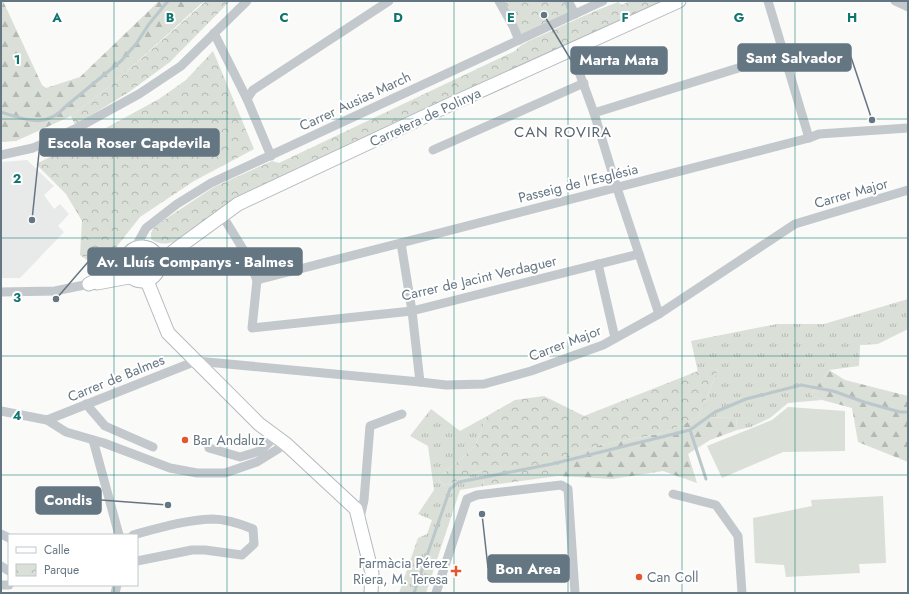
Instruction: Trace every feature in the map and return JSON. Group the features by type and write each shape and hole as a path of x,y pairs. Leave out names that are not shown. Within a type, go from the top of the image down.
{"street":[{"path":"1,155 33,148 79,127 139,94 181,66 247,1"},
{"path":"247,99 253,90 389,1"},
{"path":"499,1 519,40"},
{"path":"568,1 575,14"},
{"name":"Carrer Ausias March","path":"135,248 146,228 177,204 211,183 604,1"},
{"name":"Carretera de Polinya","path":"160,263 178,247 238,204 449,105 679,1"},
{"path":"768,1 809,138"},
{"path":"895,1 908,7"},
{"path":"214,34 247,99 271,156"},
{"path":"572,50 660,314"},
{"path":"594,113 783,54"},
{"path":"433,150 584,84"},
{"name":"Passeig de l'Església","path":"257,280 617,188 809,138 819,134 908,128"},
{"name":"Carrer Major","path":"196,361 446,385 484,384 531,371 603,345 660,314 796,224 908,190"},
{"path":"222,215 246,254 257,280"},
{"path":"401,243 412,311 420,382"},
{"path":"1,292 55,291 129,277 140,282 146,282 157,273 160,263 158,256 153,251 145,247 135,248 129,252 124,262 104,276 89,284"},
{"name":"Carretera de Polinya","path":"153,251 178,247"},
{"name":"Carrer de Jacint Verdaguer","path":"257,280 252,328 412,311 639,254"},
{"path":"124,262 125,269 129,277"},
{"path":"598,264 615,338"},
{"path":"146,282 168,333 259,424 281,440 356,509 372,573 371,593"},
{"name":"Carrer de Balmes","path":"47,420 196,361"},
{"path":"86,404 105,426 153,447"},
{"path":"1,411 47,420 66,432 93,440 170,468 198,473 226,473 257,462 281,440"},
{"path":"359,521 364,500 370,426 402,414"},
{"path":"93,440 119,534"},
{"path":"209,448 240,457 260,451 281,440"},
{"path":"436,593 467,499 476,495 562,485 568,490 575,593"},
{"path":"673,494 716,505 738,536 742,593"},
{"path":"137,534 174,524 212,519 240,524 253,529 254,544 242,555 218,551 192,550 138,561"}],"shaded area":[{"path":"27,160 54,186 44,195 54,209 60,204 69,214 58,226 64,232 20,278 1,278 1,162"}],"green space":[{"path":"1,1 3,1 42,85 46,88 80,77 159,1 204,1 115,82 71,116 16,141 1,142"},
{"path":"206,1 230,1 170,62 129,92 75,125 71,116 115,82"},
{"path":"495,1 568,1 575,14 519,40"},
{"path":"630,1 669,1 569,47 175,242 163,244 151,239 151,233 155,226 214,187 272,161 279,163 515,51 530,40 618,2 622,5"},
{"path":"213,51 254,149 194,181 140,217 114,250 91,263 80,255 82,221 66,194 36,164 84,140 159,99 186,80"},
{"path":"908,299 908,329 878,344 860,345 859,366 829,370 811,395 822,400 788,403 770,418 751,427 737,430 736,418 699,417 718,369 698,372 691,341 777,324 824,324"},
{"path":"718,369 699,417 663,433 601,445 562,458 558,476 484,486 482,470 444,486 438,479 475,446 487,416 515,400 544,396 584,416 698,371"},
{"path":"829,370 845,380 908,396 908,462 858,442 852,408 822,400 811,395"},
{"path":"788,407 845,411 845,451 783,452 722,478 707,446 772,420"},
{"path":"431,409 460,431 487,416 475,446 438,479 444,486 482,470 484,486 460,490 426,593 399,593 418,538 427,534 432,520 418,514 434,490 428,446 410,436"},
{"path":"699,417 736,418 737,430 710,440 688,454 697,483 663,471 612,479 558,476 561,458 601,445 663,433"},
{"path":"883,496 886,563 859,564 860,573 786,577 784,565 755,563 753,518 812,506 811,500"}],"waterway":[{"path":"1,112 35,121 51,118 121,61 136,44 149,24 168,1"},
{"path":"414,593 450,489 459,482 552,464 690,430 715,412 746,399 801,385 833,391 864,402 900,412 908,412"},
{"path":"690,430 706,479"}],"place":[{"name":"Marta Mata","path":"544,15"},
{"name":"Sant Salvador","path":"872,120"},
{"name":"Escola Roser Capdevila","path":"32,220"},
{"name":"Av. Lluís Companys - Balmes","path":"56,299"},
{"name":"Bar Andaluz","path":"185,440"},
{"name":"Condis","path":"168,505"},
{"name":"Bon Area","path":"482,514"},
{"name":"Farmàcia Pérez Riera, M. Teresa","path":"456,571"},
{"name":"Can Coll","path":"639,577"}],"district":[{"name":"CAN ROVIRA","path":"563,132"}]}
